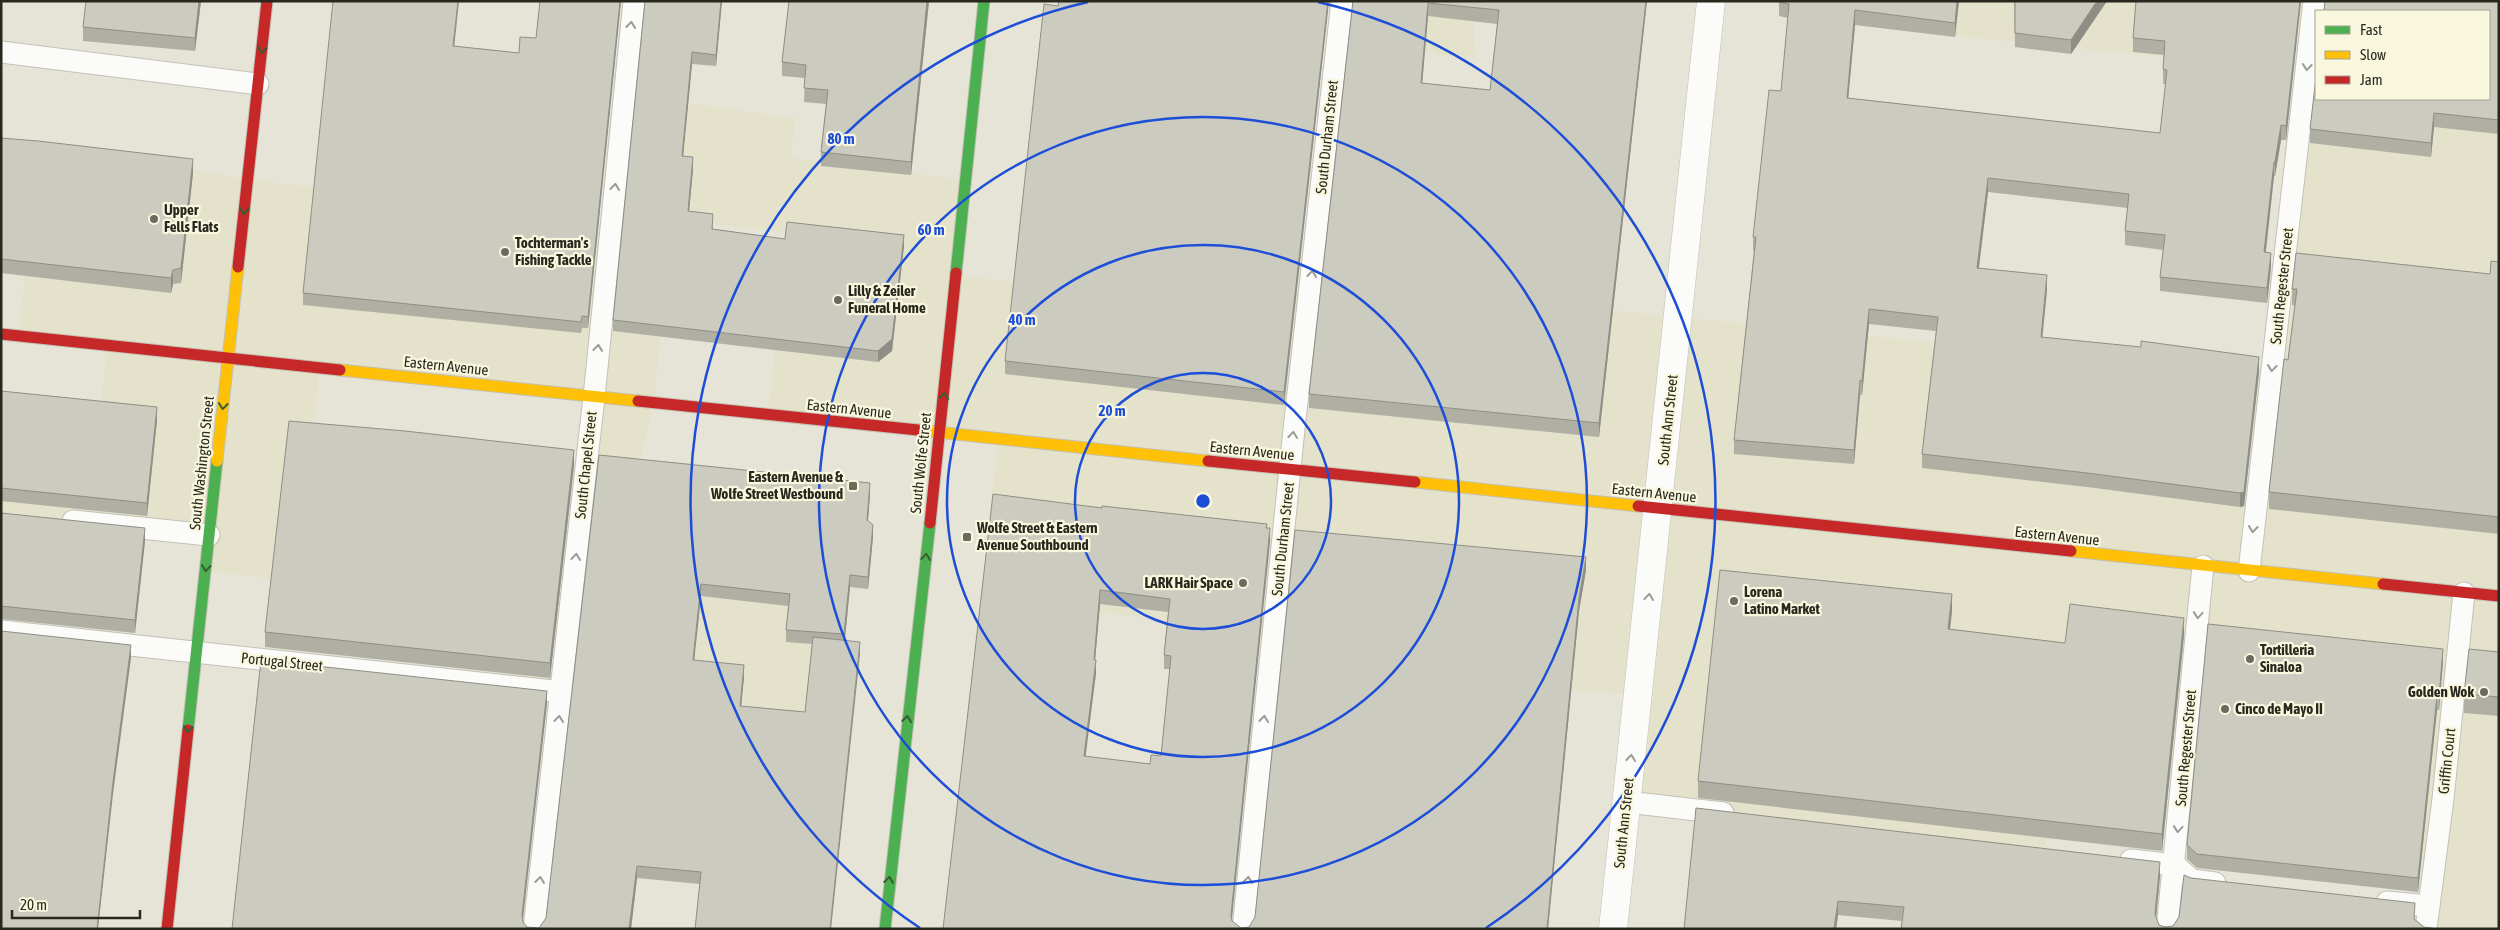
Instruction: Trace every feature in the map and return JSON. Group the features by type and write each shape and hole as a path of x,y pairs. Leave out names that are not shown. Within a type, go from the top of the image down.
{"main road":[{"name":"South Washington Street","path":"167,929 267,1"},
{"name":"South Wolfe Street","path":"884,929 940,433 984,1"},
{"name":"Eastern Avenue","path":"1,334 2499,596"}],"street":[{"name":"South Ann Street","path":"1613,929 1659,509 1711,1"}],"lane":[{"name":"South Chapel Street","path":"534,929 594,397 634,1"},
{"name":"South Durham Street","path":"1244,929 1290,470 1342,1"},
{"name":"South Regester Street","path":"2249,571 2314,1"},
{"path":"1,52 258,84"},
{"path":"51,518 210,535"},
{"name":"South Regester Street","path":"2167,929 2175,865 2203,566"},
{"name":"Griffin Court","path":"2426,929 2443,799 2464,592"},
{"name":"Portugal Street","path":"1,631 562,692"},
{"path":"1627,802 1741,815"},
{"path":"2116,858 2175,865 2192,880 2231,885"},
{"path":"2367,900 2429,906"}],"shaded area":[{"path":"1343,1 1472,1 1475,58 1338,44"},
{"path":"1884,1 2499,1 2499,929 2413,929 2426,794 2055,760 2045,848 1632,802 1643,696 1273,665 1277,632 1070,609 984,573 998,442 768,417 787,233 634,214 647,98 795,118 791,158 968,181 959,276 1133,295 1137,263 2270,376 2302,71 1881,28"},
{"path":"183,168 250,180 315,187 610,233 609,245 668,252 654,404 637,471 829,490 805,725 714,706 671,615 570,605 561,687 471,679 474,665 567,463 586,466 594,397 319,366 314,444 300,581 205,571 209,539 1,515 1,405 99,415 108,345 18,336 25,274"}],"building":[{"path":"86,1 199,1 195,38 83,27"},
{"path":"333,1 458,1 453,46 519,53 520,37 536,38 540,1 620,1 588,317 582,316 581,322 303,293"},
{"path":"645,1 721,1 716,55 692,52 682,156 693,157 688,211 713,214 712,229 785,239 787,222 904,235 892,339 878,351 613,320"},
{"path":"789,1 927,1 911,162 821,152 828,90 804,88 806,65 782,62"},
{"path":"1059,1 1328,1 1284,392 1005,361 1044,4 1058,6"},
{"path":"1353,1 1646,1 1599,423 1309,394","holes":["1428,3 1499,10 1490,90 1421,83"]},
{"path":"1779,1 1957,1 1955,23 1855,10 1847,98 2160,133 2167,70 2163,69 2165,41 2133,38 2136,1 2300,1 2286,126 2281,125 2274,162 2264,252 2271,253 2267,288 2160,277 2165,235 2125,231 2129,194 1988,178 1977,268 2047,275 2041,337 2141,347 2141,341 2259,357 2244,492 1922,454 1938,317 1869,309 1854,450 1734,440 1756,237 1753,237 1769,90 1781,91 1789,4"},
{"path":"2015,1 2097,1 2071,40 2015,33"},
{"path":"2325,1 2499,1 2499,120 2434,113 2431,143 2310,129 2315,86 2315,100 2490,100 2490,10 2324,10"},
{"path":"1,138 193,159 181,268 173,270 171,278 1,259"},
{"path":"2296,253 2490,274 2491,261 2499,262 2499,517 2269,492 2284,359 2288,360 2297,289 2292,289"},
{"path":"1,391 157,407 147,503 1,488"},
{"path":"289,421 405,431 574,450 550,663 265,632"},
{"path":"599,455 870,483 867,520 873,525 868,577 850,575 844,634 786,630 790,594 701,584 693,660 744,665 740,706 805,712 813,637 860,642 830,929 695,929 701,872 637,866 629,929 232,929 261,660 547,691 522,915 523,922 527,927 539,928 546,918"},
{"path":"993,494 1102,508 1102,506 1267,524 1266,528 1270,528 1231,915 1232,921 1241,928 1249,927 1255,917 1295,530 1586,557 1579,598 1547,929 943,929","holes":["1100,590 1170,599 1164,655 1171,656 1161,756 1151,755 1150,764 1084,756 1096,660 1094,660"]},
{"path":"1,513 145,528 135,620 1,606"},
{"path":"1720,570 1952,594 1948,629 2065,643 2070,604 2184,618 2162,834 1698,781"},
{"path":"2208,624 2443,649 2418,878 2197,854 2187,845"},
{"path":"1,631 131,645 113,782 97,929 1,929"},
{"path":"2469,649 2499,652 2499,697 2464,694"},
{"path":"1696,808 2160,862 2155,914 2159,925 2165,927 2173,926 2179,917 2184,875 2191,878 2415,903 2414,919 2424,927 2437,929 1901,929 1904,907 1838,901 1834,929 1684,929"}],"traffic: fast":[{"path":"956,273 984,1"},
{"path":"188,730 217,461"},
{"path":"885,929 930,523"}],"traffic: slow":[{"path":"217,461 238,267"},
{"path":"340,370 638,401"},
{"path":"918,430 1208,461"},
{"path":"1415,482 1638,506"},
{"path":"2071,551 2383,584"}],"traffic: jam":[{"path":"238,267 267,1"},
{"path":"930,523 956,273"},
{"path":"1,334 340,370"},
{"path":"638,401 918,430"},
{"path":"1208,461 1415,482"},
{"path":"1638,506 2071,551"},
{"path":"2383,584 2499,596"},
{"path":"167,929 188,730"}],"place":[{"name":"Upper Fells Flats","path":"154,219"},
{"name":"Tochterman's Fishing Tackle","path":"505,252"},
{"name":"Lilly & Zeiler Funeral Home","path":"838,300"},
{"name":"Eastern Avenue & Wolfe Street Westbound","path":"853,486"},
{"name":"Wolfe Street & Eastern Avenue Southbound","path":"967,537"},
{"name":"LARK Hair Space","path":"1243,583"},
{"name":"Lorena Latino Market","path":"1734,601"},
{"name":"Tortilleria Sinaloa","path":"2250,659"},
{"name":"Golden Wok","path":"2484,692"},
{"name":"Cinco de Mayo II","path":"2225,709"}]}
